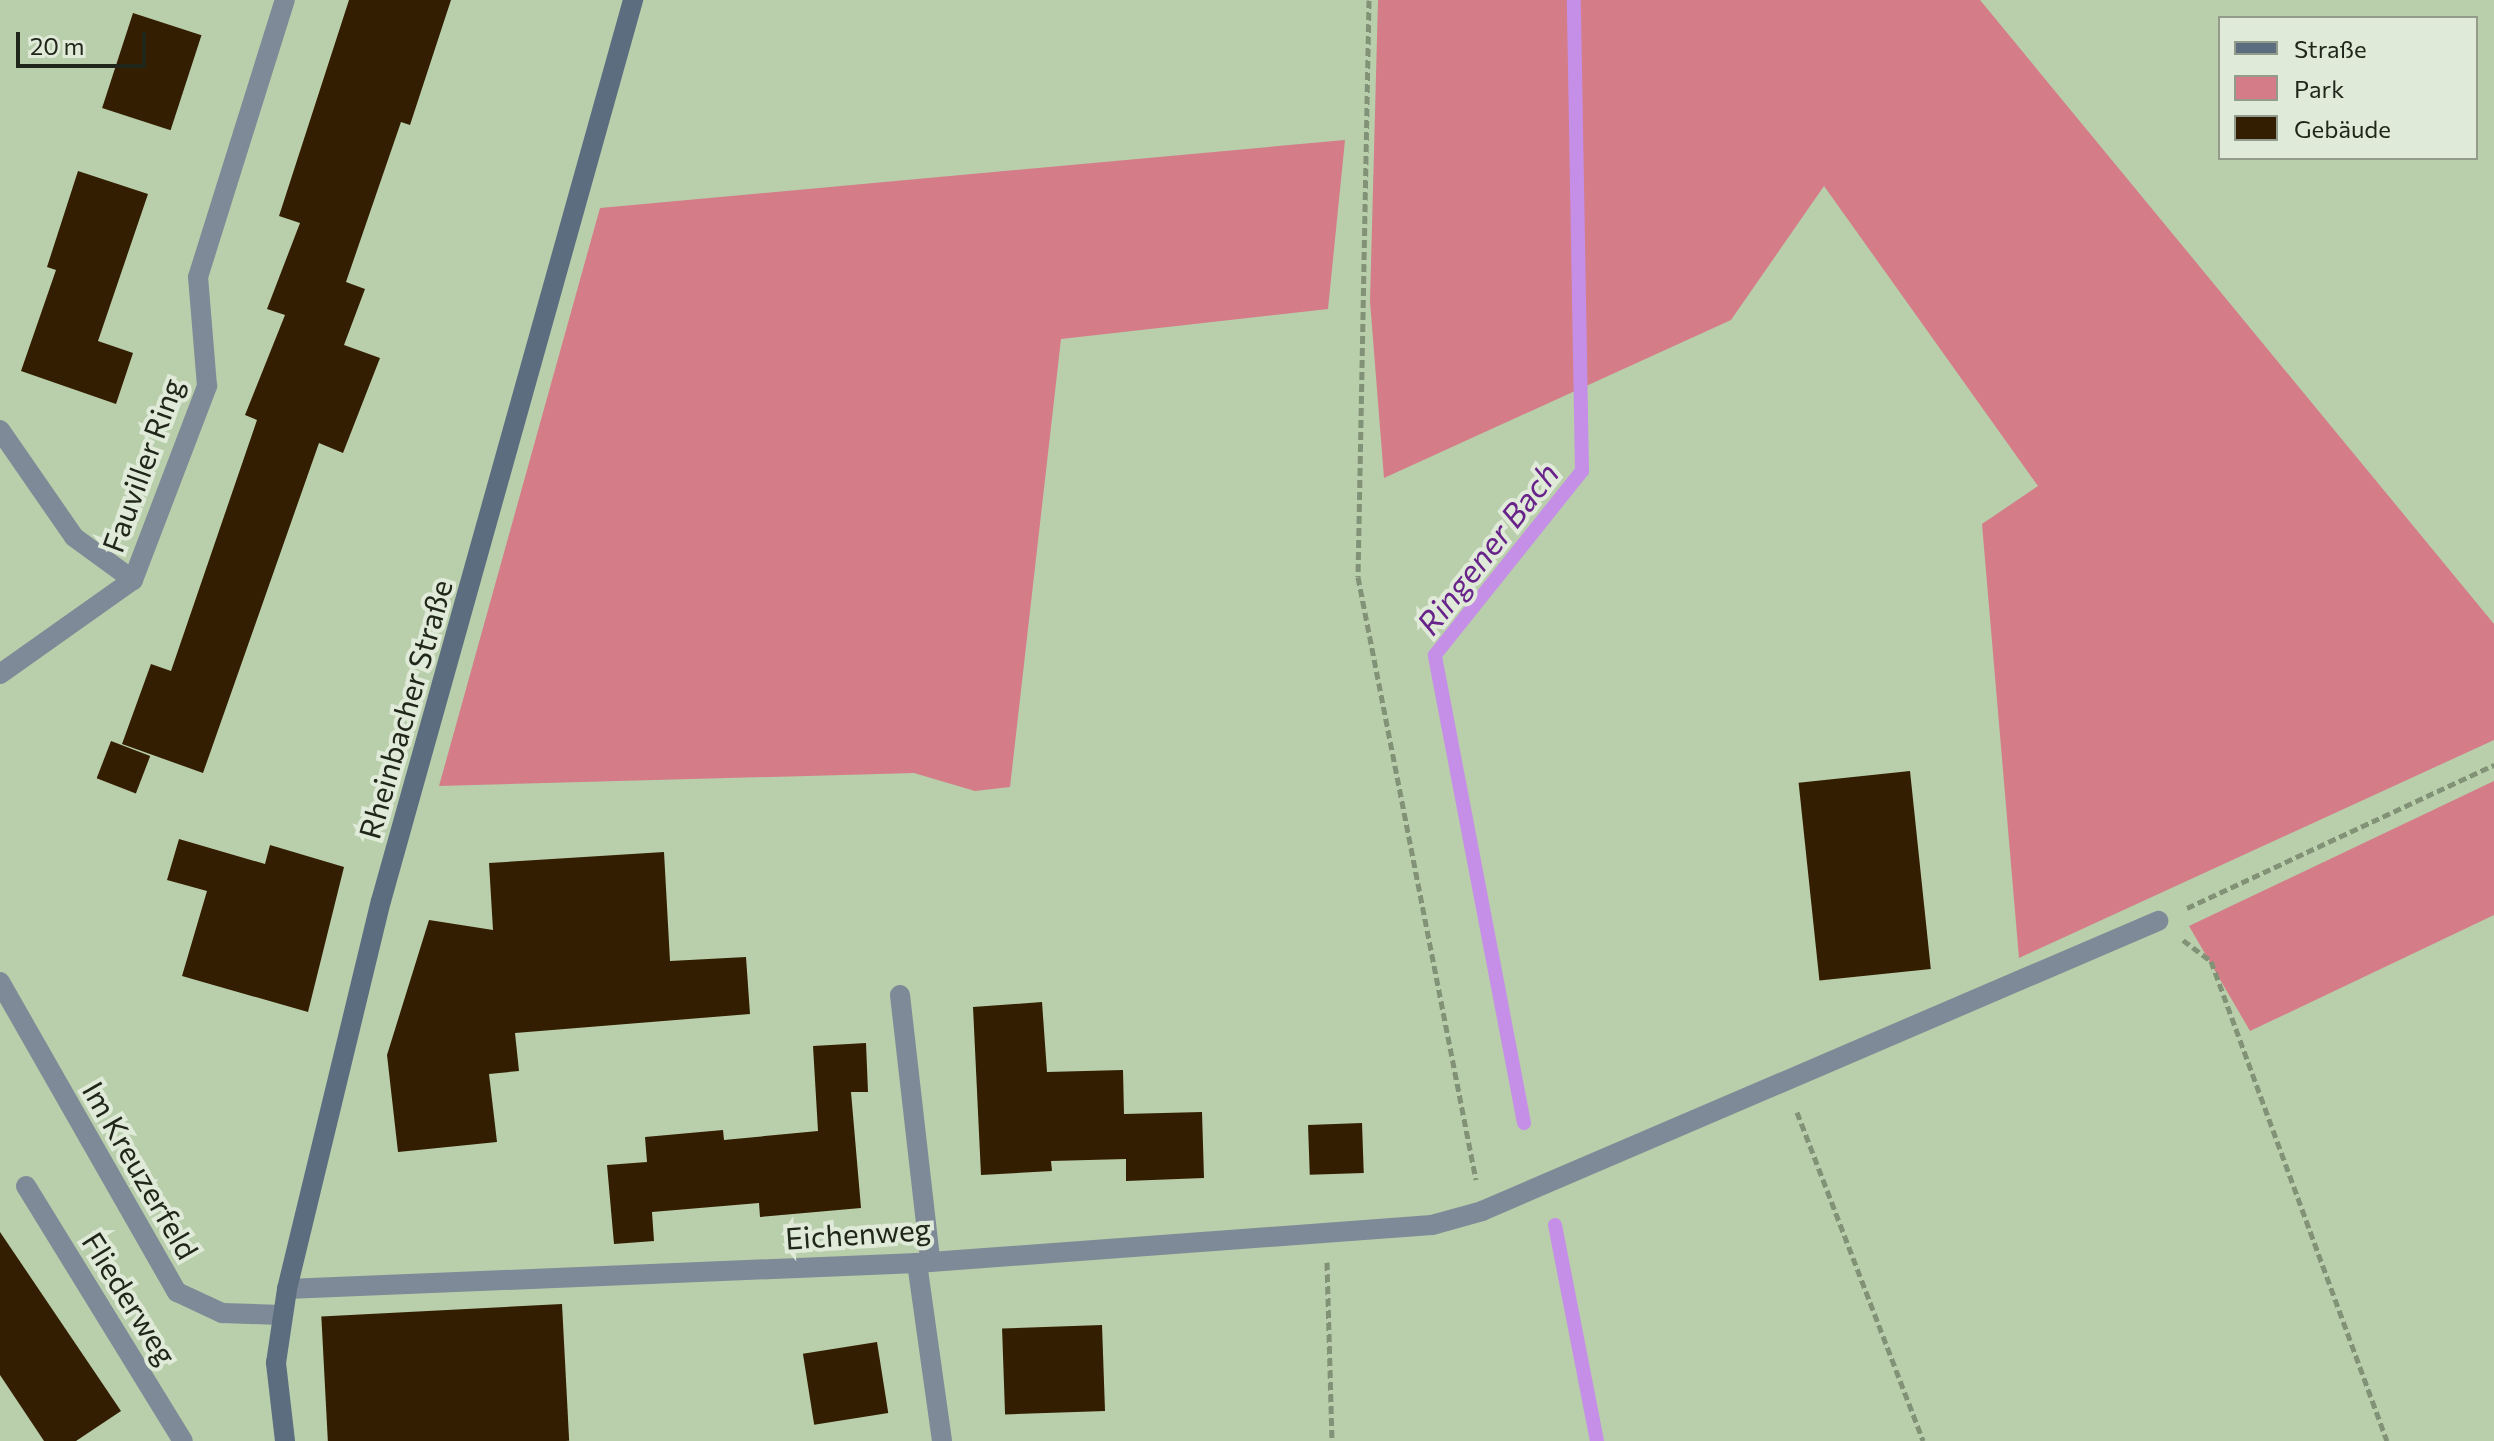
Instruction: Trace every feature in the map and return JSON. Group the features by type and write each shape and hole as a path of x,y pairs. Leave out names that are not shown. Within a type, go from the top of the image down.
{"main road":[{"name":"Rheinbacher Straße","path":"285,1441 277,1387 281,1315 287,1289 344,1073 381,901 633,0"}],"street":[{"name":"Fauviller Ring","path":"0,674 133,580 207,386 198,277 285,0"},
{"name":"Fauviller Ring","path":"0,430 74,537 133,580"},
{"name":"Eichenweg","path":"287,1289 924,1261 1326,1230 1432,1225 1482,1211 2158,921"},
{"name":"Im Kreuzerfeld","path":"0,982 177,1292 222,1313 281,1315"},
{"path":"900,995 942,1441"},
{"name":"Fliederweg","path":"26,1186 183,1441"}],"path":[{"path":"1369,0 1358,577 1482,1211"},
{"path":"2387,1441 2211,961 2158,921 2494,765"},
{"path":"1785,1081 1923,1441"},
{"path":"1326,1230 1332,1441"}],"green space":[{"path":"1378,0 1980,0 2494,624 2494,740 2019,958 1982,524 2038,486 1824,186 1731,320 1384,478 1370,301"},
{"path":"1345,140 1328,309 1061,339 1010,787 975,791 914,773 439,786 600,208"},
{"path":"2494,781 2494,915 2250,1031 2189,926"}],"building":[{"path":"349,0 451,0 410,125 401,122 346,282 365,289 344,345 380,358 343,453 319,443 203,773 122,744 151,664 171,671 257,420 245,415 285,315 267,309 300,223 279,216"},
{"path":"133,13 201,35 171,130 102,108"},
{"path":"78,171 148,194 98,341 133,353 116,404 21,371 56,270 47,267"},
{"path":"111,741 150,756 136,793 97,778"},
{"path":"1910,771 1931,969 1819,981 1799,783"},
{"path":"179,839 265,864 270,845 344,867 308,1012 182,976 207,891 167,880"},
{"path":"664,852 670,961 746,957 750,1014 515,1033 519,1071 489,1074 497,1142 398,1152 387,1055 429,920 493,930 489,863"},
{"path":"1042,1002 1047,1072 1123,1070 1124,1114 1202,1112 1204,1178 1126,1181 1126,1159 1051,1161 1052,1171 981,1175 973,1007"},
{"path":"866,1043 868,1092 851,1092 861,1208 760,1217 759,1203 652,1212 654,1241 614,1244 607,1165 647,1162 645,1137 723,1130 724,1140 818,1131 813,1046"},
{"path":"1362,1123 1364,1173 1310,1175 1308,1125"},
{"path":"0,1232 121,1411 76,1441 44,1441 0,1375"},
{"path":"562,1304 569,1441 328,1441 321,1317"},
{"path":"1102,1325 1105,1411 1005,1414 1002,1328"},
{"path":"877,1342 888,1413 814,1425 803,1354"}],"waterway":[{"name":"Ringener Bach","path":"1524,1123 1435,655 1582,471 1574,0"},
{"name":"Ringener Bach","path":"1555,1225 1597,1441"}]}
